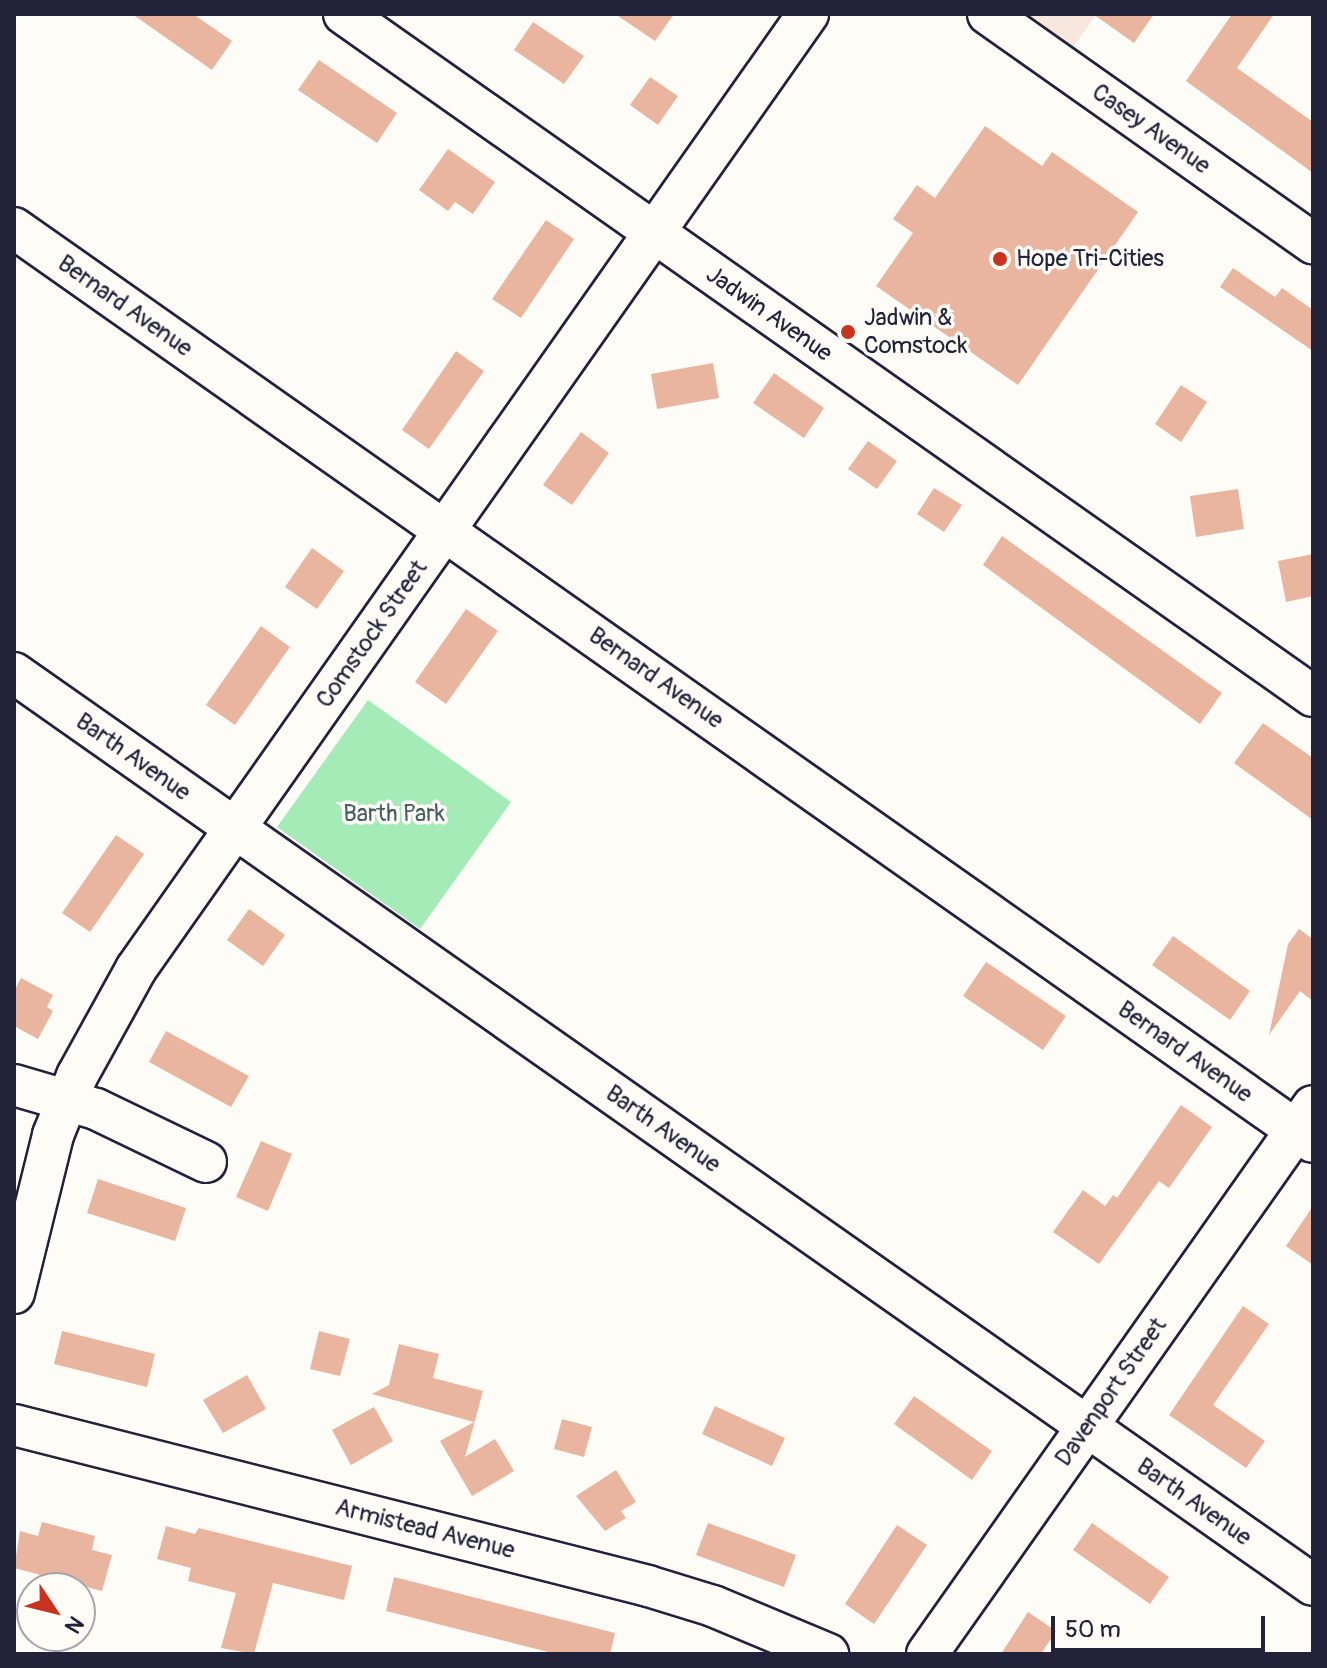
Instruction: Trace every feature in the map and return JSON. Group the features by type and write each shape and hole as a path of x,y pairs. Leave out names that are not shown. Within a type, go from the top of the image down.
{"street":[{"name":"Jadwin Avenue","path":"344,14 1313,696"},
{"name":"Comstock Street","path":"14,1293 53,1135 66,1102 136,969 808,14"},
{"name":"Casey Avenue","path":"988,14 1313,243"},
{"name":"Bernard Avenue","path":"14,228 1307,1127"},
{"name":"Barth Avenue","path":"14,673 1313,1585"},
{"path":"14,1085 96,1109 206,1162"},
{"name":"Davenport Street","path":"927,1654 1087,1427 1307,1127"},
{"name":"Armistead Avenue","path":"14,1425 648,1586 713,1606 828,1654"}],"shaded area":[{"path":"1011,14 1097,14 1068,54"}],"green space":[{"name":"Barth Park","path":"368,700 511,802 420,929 277,827"}],"building":[{"path":"132,14 193,14 232,41 212,70"},
{"path":"615,14 674,14 655,41"},
{"path":"1093,14 1154,14 1134,43"},
{"path":"1232,14 1274,14 1237,68 1313,122 1313,173 1186,81"},
{"path":"533,22 584,56 564,84 514,50"},
{"path":"319,60 397,113 377,143 298,90"},
{"path":"650,77 678,96 658,125 630,105"},
{"name":"Hope Tri-Cities","path":"985,126 1042,166 1052,152 1138,212 1018,385 876,286 913,233 893,219 917,185 935,198"},
{"path":"448,149 495,182 473,214 455,202 448,211 419,190"},
{"path":"546,220 574,239 521,318 492,299"},
{"path":"1233,268 1275,297 1282,288 1313,310 1313,351 1220,287"},
{"path":"456,351 484,371 429,449 402,430"},
{"path":"713,363 719,398 657,409 651,374"},
{"path":"774,373 824,408 804,438 753,403"},
{"path":"1181,385 1207,402 1181,442 1155,424"},
{"path":"581,432 609,453 572,505 543,485"},
{"path":"868,441 897,461 877,489 848,469"},
{"path":"934,488 962,505 944,532 917,514"},
{"path":"1238,489 1244,529 1196,537 1190,496"},
{"path":"1002,536 1222,693 1200,724 983,565"},
{"path":"312,548 344,571 317,609 285,587"},
{"path":"1313,554 1313,596 1286,602 1278,561"},
{"path":"466,609 498,631 446,704 415,682"},
{"path":"261,626 290,647 235,725 206,705"},
{"path":"1263,723 1313,758 1313,820 1234,763"},
{"path":"116,835 144,854 90,932 62,913"},
{"path":"249,909 285,935 263,966 227,940"},
{"path":"1299,929 1313,939 1313,1001 1300,991 1269,1035 1288,944"},
{"path":"1173,936 1250,991 1230,1020 1152,965"},
{"path":"986,962 1066,1016 1043,1050 963,996"},
{"path":"21,978 53,995 47,1007 53,1011 38,1039 14,1026 14,991"},
{"path":"166,1031 249,1076 231,1107 149,1062"},
{"path":"1181,1105 1212,1127 1169,1188 1159,1181 1099,1264 1053,1232 1083,1190 1105,1206 1113,1195 1117,1198"},
{"path":"261,1141 292,1154 268,1211 236,1197"},
{"path":"98,1179 186,1208 175,1241 87,1213"},
{"path":"1313,1206 1313,1265 1286,1246"},
{"path":"1243,1306 1269,1324 1213,1405 1265,1441 1246,1468 1169,1415"},
{"path":"62,1331 155,1354 147,1387 54,1364"},
{"path":"319,1331 350,1339 340,1376 310,1369"},
{"path":"399,1344 439,1354 433,1378 483,1391 465,1457 495,1439 514,1471 472,1496 440,1441 474,1422 372,1394 389,1385"},
{"path":"247,1375 266,1409 223,1433 203,1400"},
{"path":"914,1396 992,1451 972,1480 894,1424"},
{"path":"715,1406 785,1438 772,1466 702,1434"},
{"path":"374,1407 393,1441 351,1465 332,1430"},
{"path":"562,1419 592,1427 584,1457 554,1449"},
{"path":"616,1470 636,1502 621,1511 626,1518 605,1531 576,1496"},
{"path":"42,1522 95,1536 92,1550 112,1555 102,1591 96,1589 96,1572 29,1572 14,1568 20,1531 38,1536"},
{"path":"708,1523 796,1555 784,1587 696,1555"},
{"path":"1092,1523 1169,1577 1150,1604 1073,1550"},
{"path":"897,1525 927,1545 874,1624 845,1604"},
{"path":"166,1526 195,1534 199,1528 352,1566 344,1600 273,1583 254,1654 221,1648 236,1593 188,1581 191,1568 157,1559"},
{"path":"394,1577 615,1633 610,1654 556,1654 386,1611"},
{"path":"1028,1612 1056,1631 1041,1654 1001,1654"}],"place":[{"name":"Hope Tri-Cities","path":"1000,259"},
{"name":"Jadwin & Comstock","path":"848,332"}]}
